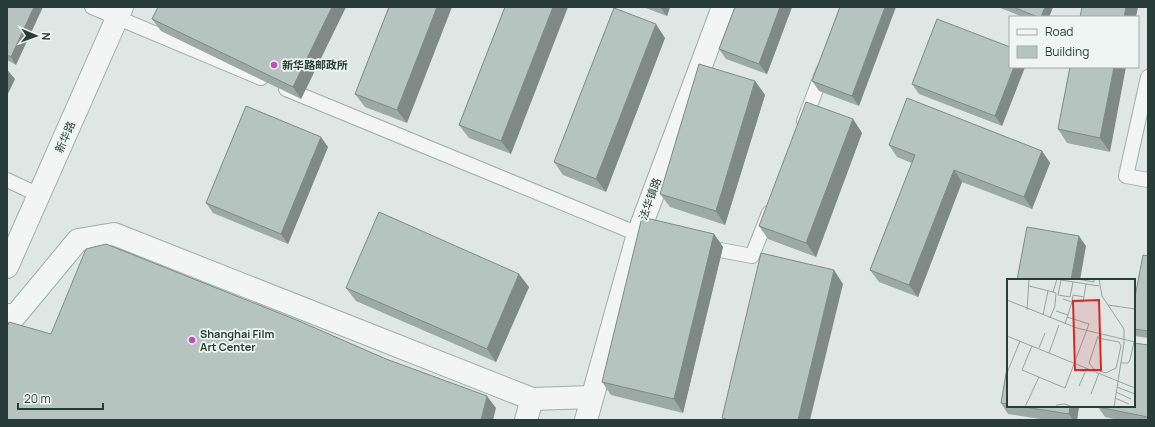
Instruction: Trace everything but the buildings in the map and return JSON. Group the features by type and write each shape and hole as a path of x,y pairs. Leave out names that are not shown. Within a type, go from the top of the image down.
{"street":[{"name":"法华镇路","path":"586,420 638,234 723,7"},
{"name":"新华路","path":"7,267 119,13"},
{"path":"7,337 11,315 78,240 114,234 532,399 592,398"},
{"path":"526,420 532,399"}],"lane":[{"path":"92,7 119,13 638,234 661,238"},
{"path":"800,132 828,58"},
{"path":"1148,77 1126,176 1148,180"},
{"path":"7,180 39,195"},
{"path":"691,244 752,256 775,198"}],"place":[{"name":"新华路邮政所","path":"274,65"},
{"name":"Shanghai Film Art Center","path":"192,340"}]}
